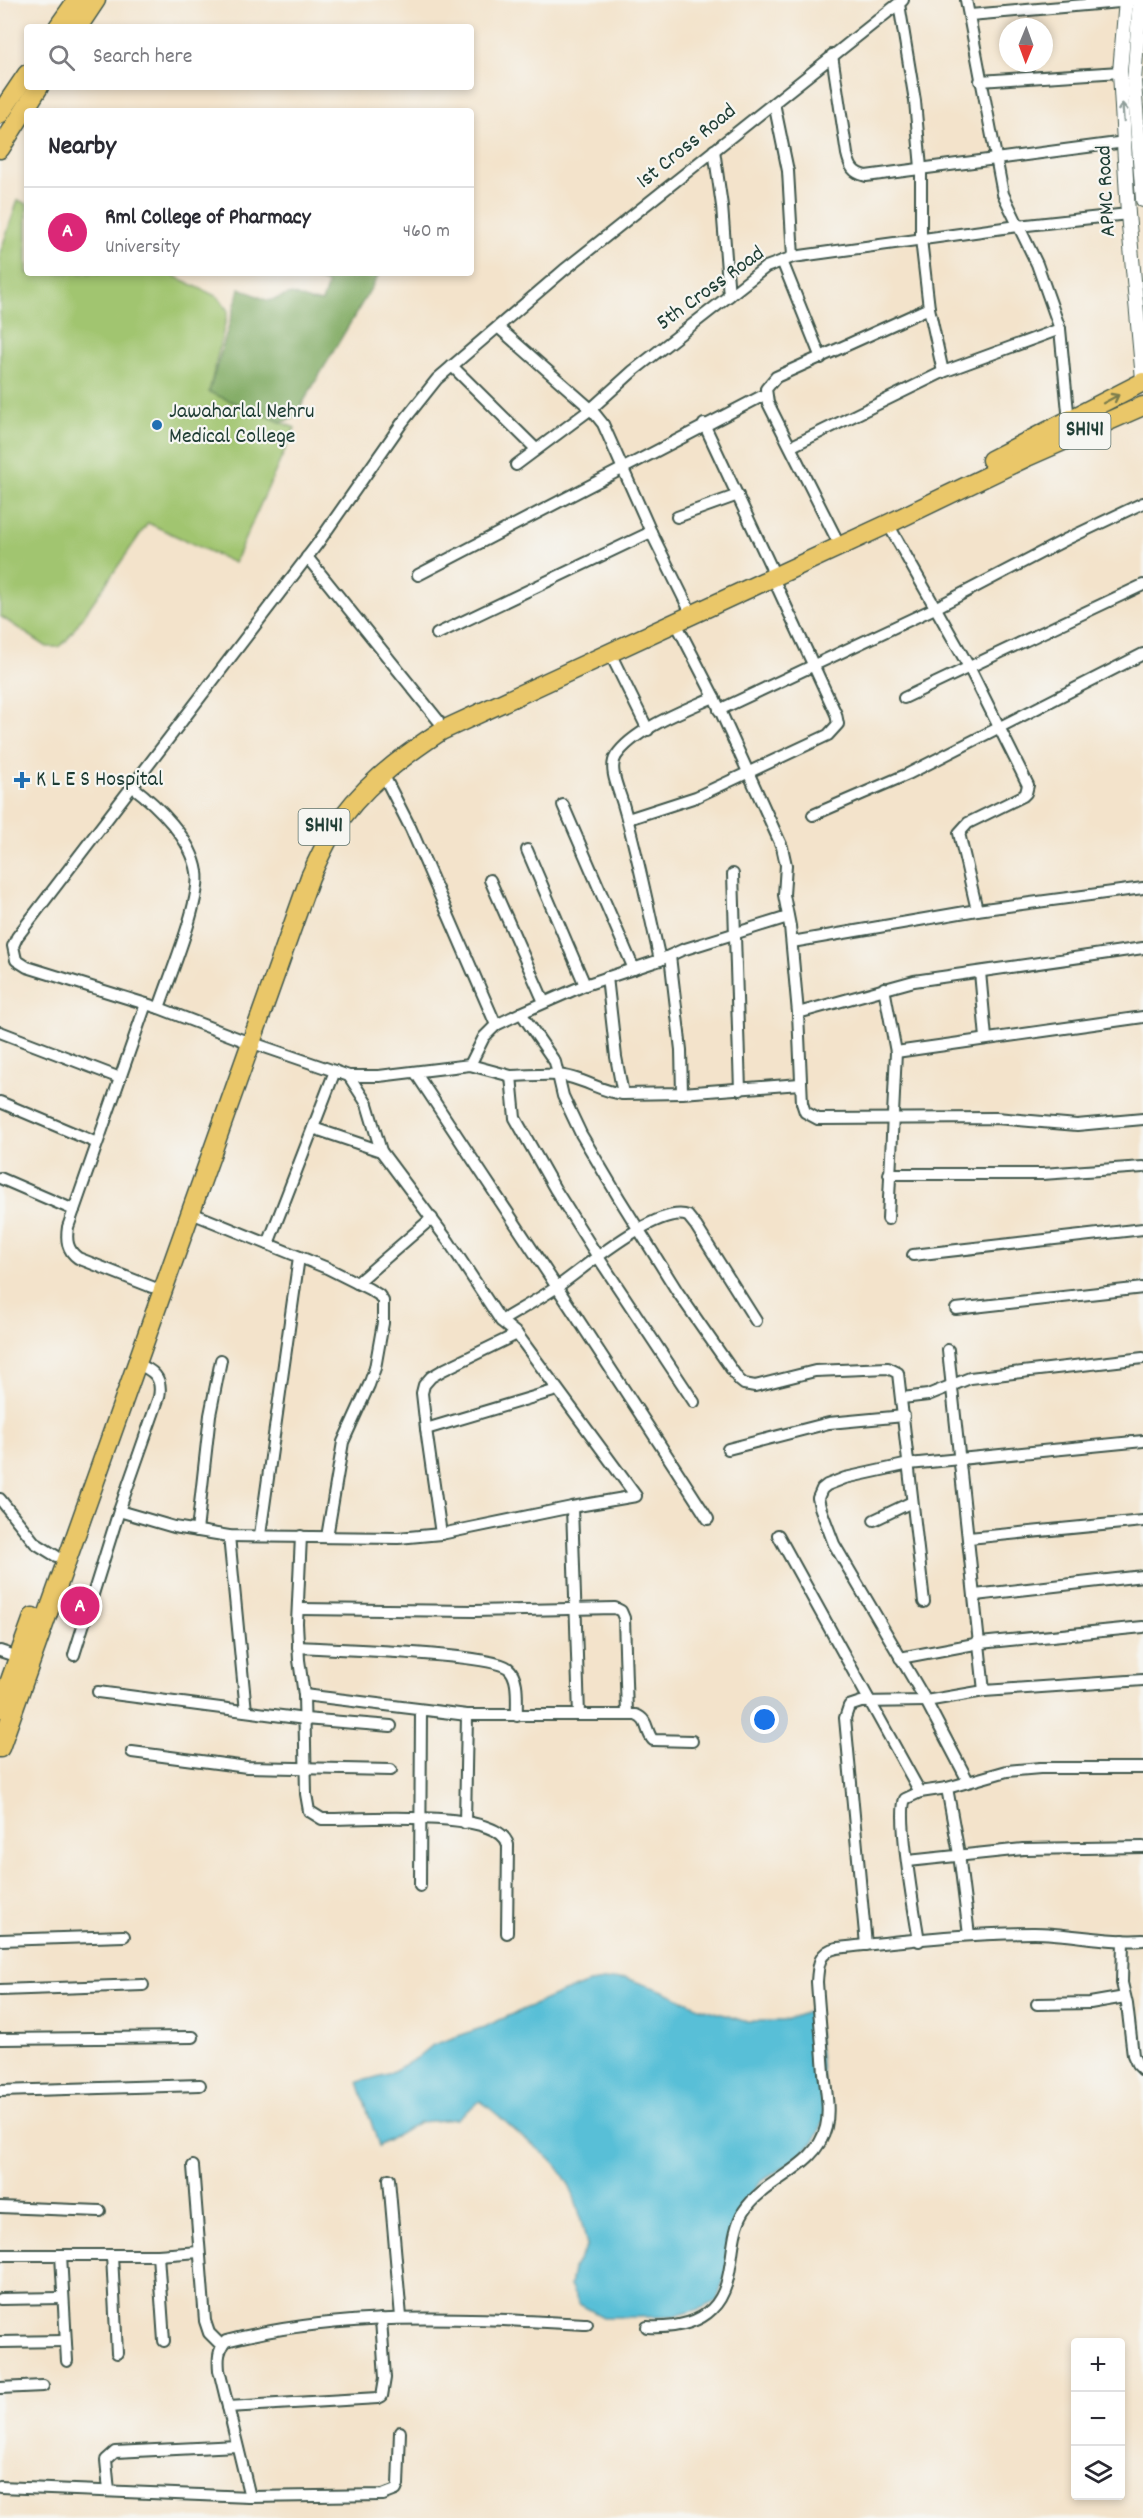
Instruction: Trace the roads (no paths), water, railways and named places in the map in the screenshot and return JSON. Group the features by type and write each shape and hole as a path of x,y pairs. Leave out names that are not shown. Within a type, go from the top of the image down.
{"main road":[{"path":"60,24 76,0"},
{"path":"80,24 96,0"},
{"path":"0,114 24,78"},
{"path":"26,108 37,90"},
{"path":"0,149 24,111"},
{"name":"SH141","path":"772,572 835,536 1069,422 1143,381"},
{"name":"SH141","path":"0,1708 152,1287 310,877 333,830 367,789 406,754 441,731 610,654 772,572 888,524 1027,457 1143,406"},
{"name":"SH141","path":"0,1748 189,1212 247,1042 299,875 321,831 345,796 377,763 406,740 438,720 686,614"}],"street":[{"path":"966,0 1003,194 1036,264 1060,329 1069,422"},
{"path":"970,15 1133,1 1135,137 1143,200"},
{"name":"APMC Road","path":"1133,1 1120,72 1135,137 1128,214 1143,381"},
{"path":"901,2 915,101 921,168 921,239 929,308 943,372"},
{"name":"1st Cross Road","path":"470,1065 379,1076 349,1076 247,1042 159,1008 27,967 16,960 13,946 16,937 307,556 402,423 437,379 564,270 901,2"},
{"path":"832,55 850,166 856,173 866,176 1135,137"},
{"path":"980,81 1120,72"},
{"path":"774,103 788,171 793,257"},
{"path":"714,150 722,206 729,296"},
{"name":"5th Cross Road","path":"516,465 591,409 633,371 766,267 793,257 1018,226 1128,214"},
{"path":"782,261 821,358"},
{"path":"835,536 792,446 768,403 766,394 768,384 776,377 929,308"},
{"path":"499,328 591,409 603,424 686,614 719,710 782,847 786,865 784,895 792,942 798,1013 800,1084 805,1112 818,1119 996,1118 1077,1125 1143,1119"},
{"path":"792,446 943,372 1060,329"},
{"path":"452,366 536,449"},
{"path":"418,575 704,424 766,394"},
{"path":"628,819 696,797 835,730 838,724 836,714 814,664 704,424"},
{"path":"677,518 738,495"},
{"path":"719,710 935,608 1067,539 1143,503"},
{"path":"888,524 969,667 1026,779 1028,789 1023,796 968,823 959,833 977,910"},
{"path":"437,634 651,532"},
{"path":"307,556 438,720"},
{"path":"904,698 1143,585"},
{"path":"610,654 648,730"},
{"path":"813,815 908,774 1143,654"},
{"path":"682,1093 681,1050 665,958 613,767 615,758 628,743 648,730 714,697"},
{"path":"383,774 411,830 496,1025"},
{"path":"132,786 153,802 171,821 197,870 193,907 159,1008"},
{"path":"563,805 634,969"},
{"path":"527,850 585,985"},
{"path":"733,874 740,1090"},
{"path":"490,880 544,1002"},
{"path":"792,942 977,910 1143,888"},
{"path":"788,917 682,950 544,1002 496,1025 484,1037 470,1065 479,1065 511,1077 560,1075 575,1078 606,1092 623,1094 740,1090 800,1084"},
{"path":"798,1013 914,981 1143,948"},
{"path":"980,972 986,1038"},
{"path":"607,977 615,1057 623,1094"},
{"path":"884,988 896,1052 888,1219"},
{"path":"146,1004 74,1210 67,1238 71,1253 78,1258 152,1287"},
{"path":"521,1013 555,1062 560,1075 559,1084 563,1096 581,1134 682,1299 733,1373 744,1384 755,1386 815,1371 888,1368 898,1373 924,1602"},
{"path":"896,1052 1143,1017"},
{"path":"0,1032 120,1078"},
{"path":"268,1244 335,1071"},
{"path":"415,1072 708,1519"},
{"path":"119,1511 197,1531 229,1536 398,1538 441,1534 636,1496 518,1334 501,1321 432,1218 381,1151 367,1104 349,1076"},
{"path":"511,1077 515,1118 555,1189 694,1402"},
{"path":"0,1102 97,1143"},
{"path":"313,1128 381,1151"},
{"path":"889,1174 1042,1174 1143,1167"},
{"path":"0,1178 74,1210"},
{"path":"189,1212 357,1283 379,1295 383,1301 383,1323 369,1385 343,1442 327,1537"},
{"path":"501,1321 556,1288 639,1229 668,1215 682,1214 688,1216 756,1321"},
{"path":"357,1283 432,1218"},
{"path":"913,1255 1143,1229"},
{"path":"260,1535 299,1257"},
{"path":"956,1309 1143,1288"},
{"path":"441,1534 426,1429 422,1393 424,1385 431,1377 518,1334"},
{"path":"948,1350 954,1385 959,1458 984,1691"},
{"path":"902,1398 928,1395 970,1378 1143,1358"},
{"path":"197,1531 210,1415 221,1360"},
{"path":"74,1655 160,1390 160,1382 152,1370 135,1363"},
{"path":"426,1429 557,1390"},
{"path":"728,1449 829,1423 904,1416"},
{"path":"968,1781 926,1701 834,1545 818,1498 822,1489 836,1481 909,1464 1143,1441"},
{"path":"0,1499 35,1543 56,1556"},
{"path":"874,1520 912,1502"},
{"path":"572,1507 579,1715"},
{"path":"969,1538 1143,1521"},
{"path":"778,1535 920,1792"},
{"path":"229,1536 246,1711"},
{"path":"301,1536 298,1647 304,1695 306,1804 309,1811 315,1816 332,1819 420,1818 465,1823 499,1832 507,1840 507,1933"},
{"path":"975,1595 1143,1576"},
{"path":"298,1609 474,1611 615,1608 621,1611 625,1631 627,1714"},
{"path":"900,1658 980,1643 1143,1627"},
{"path":"298,1647 435,1655 495,1663 507,1667 516,1680 517,1716"},
{"path":"0,1651 18,1657"},
{"path":"866,1945 845,1718 849,1706 870,1702 926,1701 984,1691 1143,1680"},
{"path":"98,1692 305,1719 391,1725"},
{"path":"304,1695 467,1715 627,1714 642,1717 653,1740 692,1741"},
{"path":"420,1886 421,1710"},
{"path":"465,1823 467,1715"},
{"path":"132,1752 247,1767 391,1770"},
{"path":"919,1941 902,1804 909,1796 1007,1771 1040,1768 1143,1768"},
{"path":"947,1788 959,1854 969,1935"},
{"path":"908,1862 959,1854 1023,1849 1143,1847"},
{"path":"647,2326 672,2327 710,2311 720,2299 725,2285 736,2234 745,2210 763,2192 804,2162 823,2138 828,2115 818,1998 818,1962 830,1949 969,1935 1035,1933 1143,1940"},
{"path":"0,1940 124,1936"},
{"path":"1123,1940 1122,1983 1133,2055 1143,2070"},
{"path":"0,1990 143,1985"},
{"path":"1037,2004 1090,2003 1125,1997"},
{"path":"0,2039 193,2037"},
{"path":"0,2091 200,2085"},
{"path":"193,2166 205,2321 209,2333 222,2346"},
{"path":"388,2179 401,2317"},
{"path":"0,2207 100,2211"},
{"path":"0,2255 200,2252"},
{"path":"158,2254 164,2341"},
{"path":"61,2255 67,2361"},
{"path":"112,2255 117,2353"},
{"path":"0,2299 62,2298"},
{"path":"250,2497 219,2370 218,2358 226,2341 295,2326 401,2317 587,2324"},
{"path":"228,2407 382,2396 385,2378 381,2319"},
{"path":"0,2342 65,2341"},
{"path":"0,2388 43,2386"},
{"path":"0,2487 250,2497 368,2496 391,2493 398,2485 400,2432"},
{"path":"109,2491 106,2460 115,2451 237,2446"}],"water":[{"path":"625,1978 661,1990 699,2007 744,2021 783,2021 815,2009 827,2115 814,2142 787,2165 759,2183 741,2206 732,2235 730,2261 717,2301 673,2317 603,2317 579,2304 570,2286 573,2269 587,2246 570,2188 558,2167 549,2158 480,2101 456,2119 419,2122 379,2146 358,2082 388,2074 417,2058 433,2045 484,2027 556,1995 589,1983"}],"place":[{"name":"Jawaharlal Nehru Medical College","path":"157,425"},
{"name":"K L E S Hospital","path":"22,780"},
{"name":"Rml College of Pharmacy","path":"80,1606"}]}
